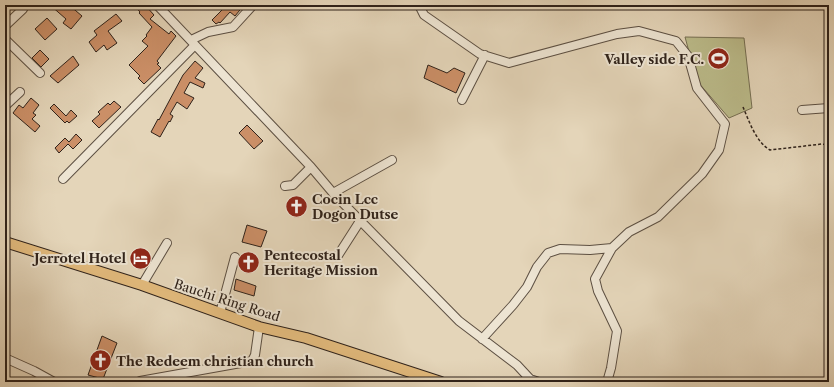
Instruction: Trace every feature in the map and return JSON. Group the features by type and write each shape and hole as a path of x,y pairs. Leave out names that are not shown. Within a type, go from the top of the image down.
{"main road":[{"name":"Bauchi Ring Road","path":"5,242 142,285 259,327 306,338 439,382"}],"street":[{"path":"5,26 23,9 25,5"},
{"path":"157,5 312,167 333,193 459,321 518,365 529,380 539,382"},
{"path":"63,179 193,43 208,32 233,27 253,5"},
{"path":"419,5 424,15 480,54 509,62 617,34 640,31 676,41 688,56 697,88 725,124 719,150 702,174 658,217 629,232 612,248 594,279 617,331 611,368 607,382"},
{"path":"5,39 40,73"},
{"path":"462,100 485,55"},
{"path":"5,106 20,92"},
{"path":"802,110 829,108"},
{"path":"333,193 392,160"},
{"path":"285,186 293,185 312,167"},
{"path":"337,257 360,221"},
{"path":"142,285 167,243"},
{"path":"482,339 527,288 537,267 548,253 560,250 612,248"},
{"path":"220,313 234,257"},
{"path":"140,381 252,361 255,355 259,327"},
{"path":"5,358 54,382"}],"path":[{"path":"744,107 749,121 763,146 770,150 822,144 829,146"}],"green space":[{"name":"Valley side F.C.","path":"685,37 744,38 752,108 729,118 697,81"}],"building":[{"path":"50,5 69,5 82,16 71,29 63,23 66,19"},
{"path":"134,5 145,5 154,15 150,19 169,34 171,31 176,36 157,61 159,63 157,64 161,68 144,84 138,78 140,76 129,65 148,46 142,41 152,27"},
{"path":"227,5 244,5 235,16 230,12 220,23 219,22 216,24 212,20"},
{"path":"116,14 122,21 108,31 117,43 107,50 104,45 96,52 89,42 97,35 94,31"},
{"path":"47,18 57,29 45,40 35,29"},
{"path":"40,50 49,59 41,67 32,58"},
{"path":"73,56 79,65 58,83 50,76"},
{"path":"195,61 203,68 195,78 205,83 203,88 190,82 184,93 194,98 187,109 177,102 170,114 173,116 160,137 151,132 183,75"},
{"path":"428,65 447,73 454,68 465,73 456,93 424,78"},
{"path":"31,98 39,105 33,113 36,115 32,119 40,126 35,132 13,113 19,105 23,108"},
{"path":"114,101 121,107 99,128 92,121 100,114 98,112 108,103 110,105"},
{"path":"54,104 66,116 71,110 77,116 69,123 67,121 65,123 50,108"},
{"path":"247,125 263,141 254,149 239,133"},
{"path":"76,134 82,140 73,149 68,144 59,153 55,148 65,138 69,142"},
{"path":"247,225 267,231 261,247 242,242"},
{"path":"236,279 256,286 254,296 234,290"},
{"path":"102,336 117,343 103,379 88,375"}],"place":[{"name":"Valley side F.C.","path":"719,59"},
{"name":"Cocin Lcc Dogon Dutse","path":"296,206"},
{"name":"Jerrotel Hotel","path":"141,258"},
{"name":"Pentecostal Heritage Mission","path":"248,262"},
{"name":"The Redeem christian church","path":"100,361"}]}
